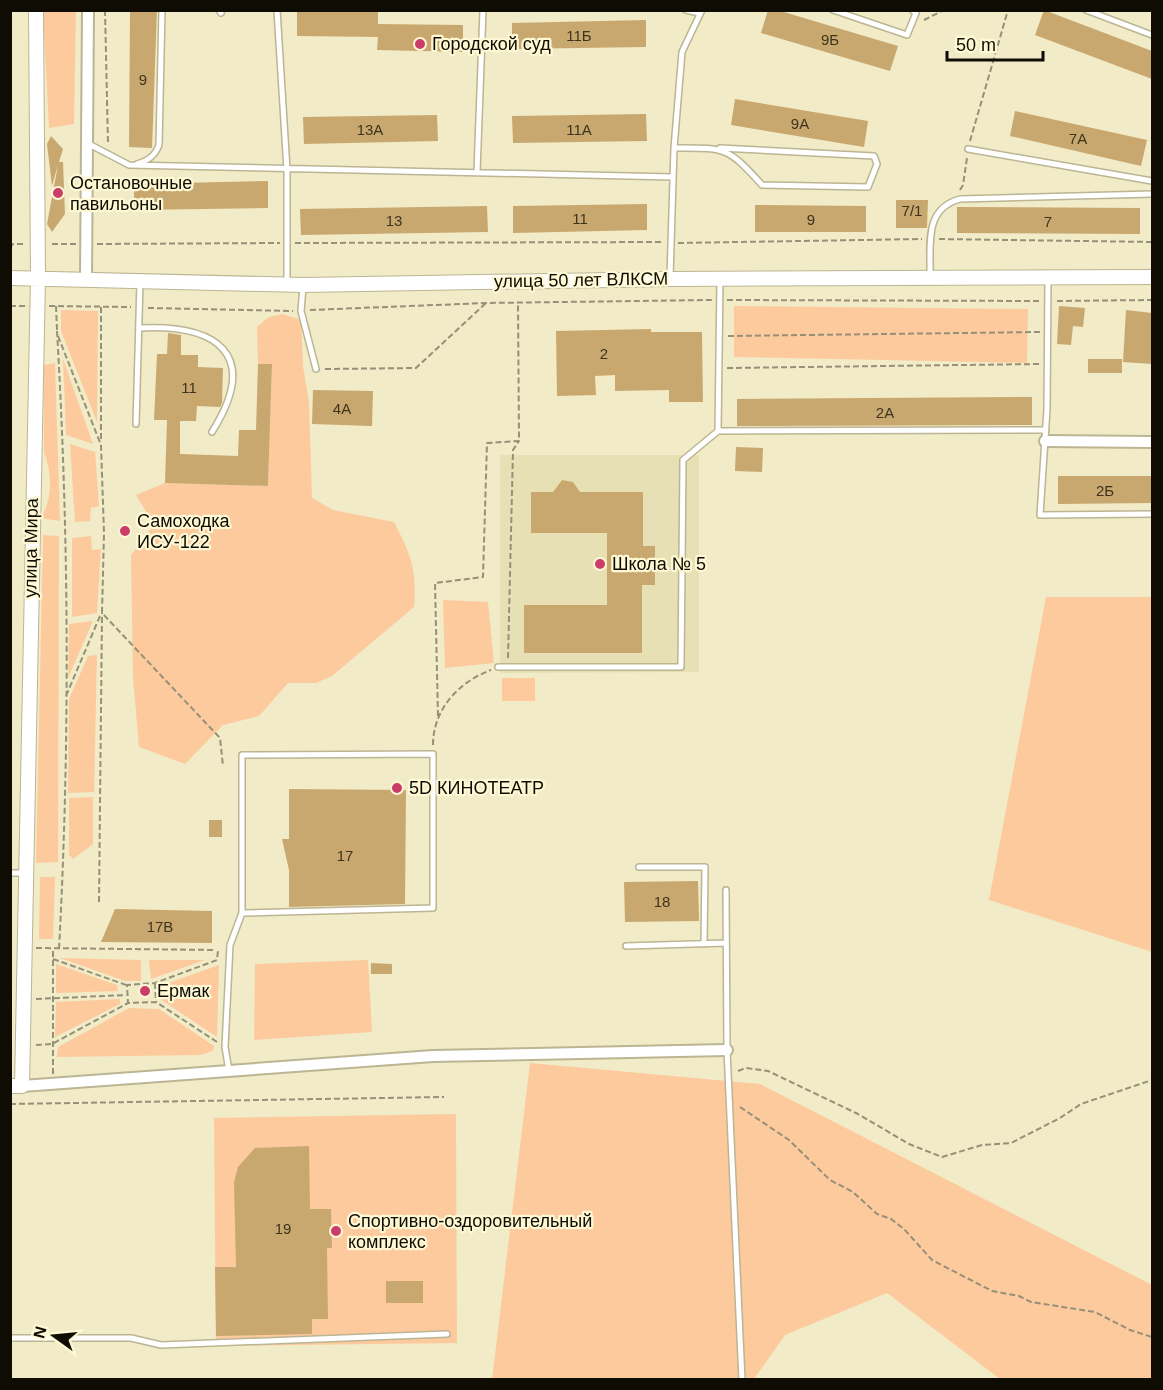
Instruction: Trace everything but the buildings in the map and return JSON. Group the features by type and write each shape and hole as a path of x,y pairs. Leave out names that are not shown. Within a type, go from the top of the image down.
{"street":[{"name":"улица Мира","path":"16,1086 24,1000 24,946 18,873 38,278 36,10"},
{"path":"86,278 88,10"},
{"name":"улица 50 лет ВЛКСМ","path":"10,278 86,278 303,285 670,279 1152,277"},
{"path":"1045,436 1152,442"},
{"path":"16,1086 433,1056 727,1050"}],"lane":[{"path":"129,165 145,162 156,153 159,145 162,10"},
{"path":"277,10 287,170 287,285"},
{"path":"477,172 483,10"},
{"path":"670,279 674,148 682,52 701,12 686,10"},
{"path":"834,10 907,35 916,13 912,10"},
{"path":"1086,10 1152,34"},
{"path":"87,143 129,165 673,177"},
{"path":"674,148 720,148 874,156 877,164 868,187 762,185 747,167 720,148"},
{"path":"968,149 1152,181"},
{"path":"930,277 933,219 939,210 950,202 960,199 1152,194"},
{"path":"1048,276 1045,436 1040,515 1152,514"},
{"path":"718,431 720,279"},
{"path":"136,424 140,280"},
{"path":"303,285 301,311 316,369"},
{"path":"138,328 171,326 189,330 223,345 233,367 228,406 212,432"},
{"path":"498,667 681,667 683,460 718,431 1045,436"},
{"path":"229,1072 225,1047 230,945 242,913 242,755 433,754 432,908 242,913"},
{"path":"639,867 705,867 704,944"},
{"path":"726,890 727,1050 742,1380"},
{"path":"626,946 726,943"},
{"path":"10,1338 131,1338 161,1345 447,1334"}],"path":[{"path":"105,10 108,152"},
{"path":"913,24 944,10"},
{"path":"950,202 963,186 968,149 1008,10"},
{"path":"96,244 711,243 861,238 1152,242"},
{"path":"10,248 13,244 25,244"},
{"path":"48,244 84,244"},
{"path":"36,306 301,311 486,303 719,300 1152,300"},
{"path":"316,369 416,368 486,303"},
{"path":"508,667 513,450 519,441 518,303"},
{"path":"56,306 65,482 65,841 59,949"},
{"path":"99,902 102,613 101,307"},
{"path":"57,331 101,445"},
{"path":"719,336 1047,332"},
{"path":"718,368 1047,364"},
{"path":"438,716 435,583 483,577 487,443 519,441"},
{"path":"65,698 102,613"},
{"path":"102,613 220,738 223,766"},
{"path":"433,754 433,730 438,716 465,682 498,667"},
{"path":"24,946 53,950 218,950 230,945"},
{"path":"51,1103 53,950"},
{"path":"53,959 127,985 155,983 218,960 218,950"},
{"path":"155,983 156,1002"},
{"path":"127,985 128,1003"},
{"path":"24,1000 128,995"},
{"path":"38,1046 52,1044 128,1003 156,1002 225,1047"},
{"path":"729,1078 746,1068 768,1071 858,1114 909,1144 942,1157 982,1145 1011,1143 1060,1118 1081,1104 1152,1080"},
{"path":"10,1104 444,1097"},
{"path":"729,1101 789,1140 830,1180 853,1192 877,1214 891,1219 904,1229 932,1260 992,1291 1019,1296 1031,1302 1095,1312 1130,1330 1152,1337"}],"shaded area":[{"path":"43,11 76,11 74,124 49,128"},
{"path":"734,306 1028,309 1027,363 734,357"},
{"path":"61,310 98,311 97,422 61,331"},
{"path":"283,314 301,320 303,366 309,403 312,498 333,510 394,522 412,563 415,582 414,607 332,676 316,683 288,683 259,716 223,725 185,764 139,747 133,678 131,555 154,525 136,495 165,483 268,486 272,365 258,364 257,327 269,317"},
{"path":"63,359 93,444 66,435"},
{"path":"55,363 60,521 41,518 48,502 50,485 49,468 44,452 44,365"},
{"path":"70,444 95,452 99,506 91,508 90,521 75,522"},
{"name":"Школа № 5","path":"500,455 699,455 699,672 500,673"},
{"path":"43,535 59,536 58,862 36,863"},
{"path":"91,536 92,550 101,549 97,613 72,617 72,538"},
{"path":"1046,597 1152,597 1152,952 989,900"},
{"path":"443,600 488,602 494,663 445,668"},
{"path":"93,621 68,678 69,624"},
{"path":"97,655 94,792 68,793 69,699 88,656"},
{"path":"502,678 535,678 535,701 502,701"},
{"path":"93,797 93,844 73,859 69,855 69,798"},
{"path":"40,877 55,877 53,939 39,939"},
{"path":"60,958 141,960 141,981 125,981"},
{"path":"149,960 205,960 151,979"},
{"path":"368,960 372,1032 254,1040 255,964"},
{"path":"56,964 117,985 118,991 56,993"},
{"path":"219,965 217,1037 160,999 160,986"},
{"path":"120,999 120,1004 55,1037 56,1002"},
{"path":"129,1008 159,1009 214,1046 213,1051 200,1055 57,1057 58,1047"},
{"path":"530,1063 760,1084 1152,1285 1152,1379 1000,1379 887,1293 785,1335 754,1379 492,1380"},
{"name":"Спортивно-оздоровительный комплекс","path":"456,1114 457,1343 216,1346 214,1118"}],"place":[{"name":"Городской суд","path":"420,44"},
{"name":"Остановочные павильоны","path":"58,193"},
{"name":"Самоходка ИСУ-122","path":"125,531"},
{"name":"Школа № 5","path":"600,564"},
{"name":"5D КИНОТЕАТР","path":"397,788"},
{"name":"Ермак","path":"145,991"},
{"name":"Спортивно-оздоровительный комплекс","path":"336,1231"}]}
